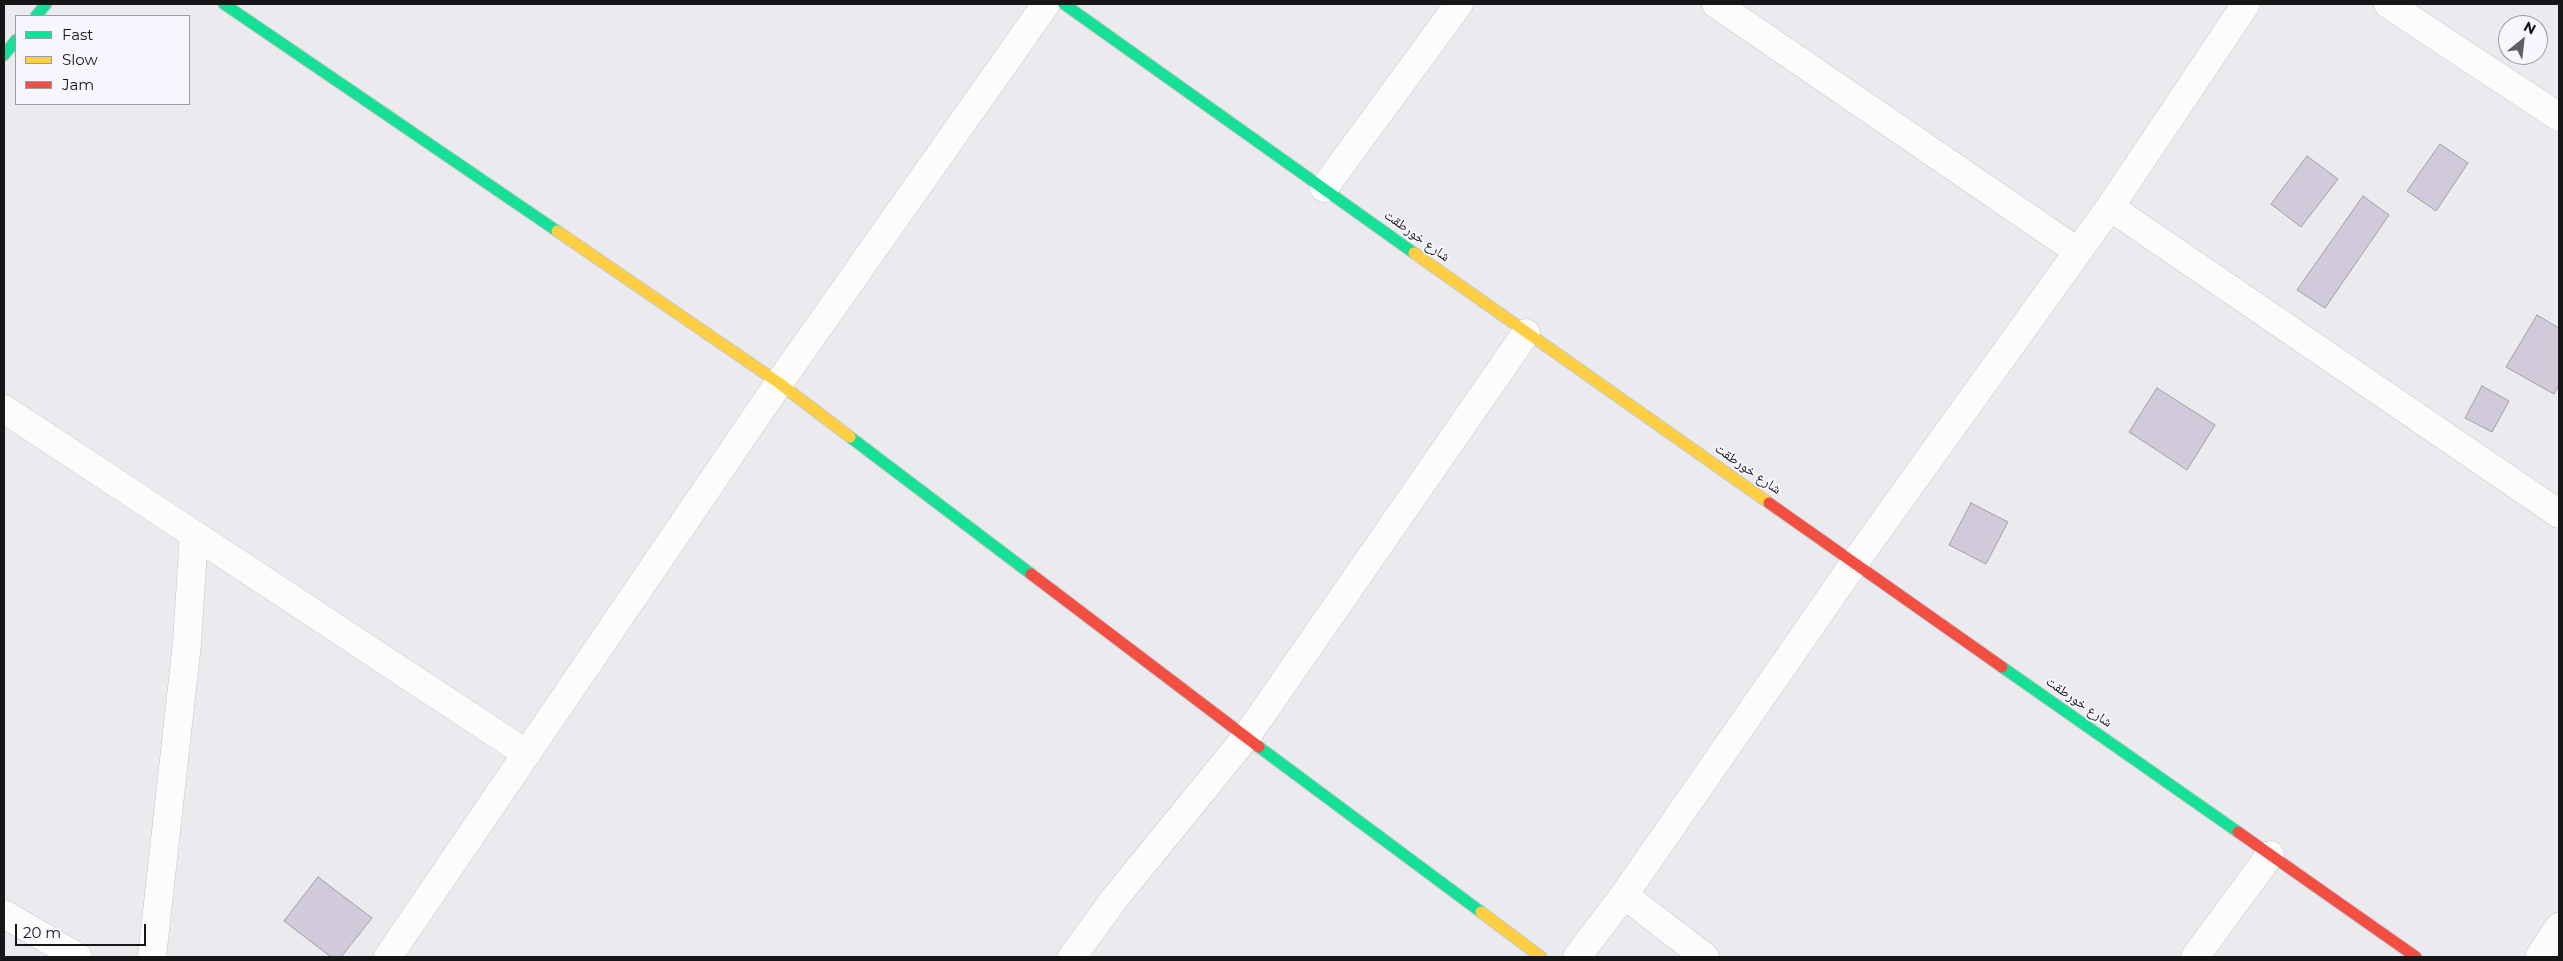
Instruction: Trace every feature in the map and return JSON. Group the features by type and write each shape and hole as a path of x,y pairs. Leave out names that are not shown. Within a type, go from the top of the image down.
{"street":[{"path":"37,15 46,4"},
{"path":"224,4 779,383 1246,737 1541,957"},
{"path":"388,957 779,383 1046,4"},
{"name":"شارع خورطقت","path":"1064,4 1526,333 2416,957"},
{"path":"1324,188 1459,4"},
{"path":"1716,4 2077,251"},
{"path":"1577,957 1624,895 1855,562 2110,207 2246,4"},
{"path":"2388,4 2559,117"},
{"path":"4,55 15,41"},
{"path":"2110,207 2559,514"},
{"path":"1072,957 1115,898 1246,737 1526,333"},
{"path":"4,409 527,754"},
{"path":"152,957 187,643 194,534"},
{"path":"2195,957 2270,855"},
{"path":"1624,895 1705,957"},
{"path":"4,914 78,957"},
{"path":"2539,957 2559,927"}],"building":[{"path":"2440,144 2468,163 2436,211 2407,191"},
{"path":"2307,156 2338,179 2301,227 2271,204"},
{"path":"2363,196 2389,215 2325,308 2297,290"},
{"path":"2537,315 2559,328 2559,385 2554,394 2506,367"},
{"path":"2482,386 2509,401 2492,432 2465,418"},
{"path":"2157,388 2215,425 2187,470 2129,432"},
{"path":"1971,503 2008,522 1986,564 1949,545"},
{"path":"318,877 372,918 341,957 331,957 284,921"}],"traffic: fast":[{"path":"37,15 46,4"},
{"path":"224,4 557,231"},
{"path":"1064,4 1414,253"},
{"path":"4,55 15,41"},
{"path":"850,437 1031,574"},
{"path":"2002,667 2238,832"},
{"path":"1259,747 1481,912"}],"traffic: slow":[{"path":"557,231 779,383 850,437"},
{"path":"1414,253 1769,503"},
{"path":"1481,912 1541,957"}],"traffic: jam":[{"path":"1769,503 2002,667"},
{"path":"1031,574 1259,747"},
{"path":"2238,832 2416,957"}]}
